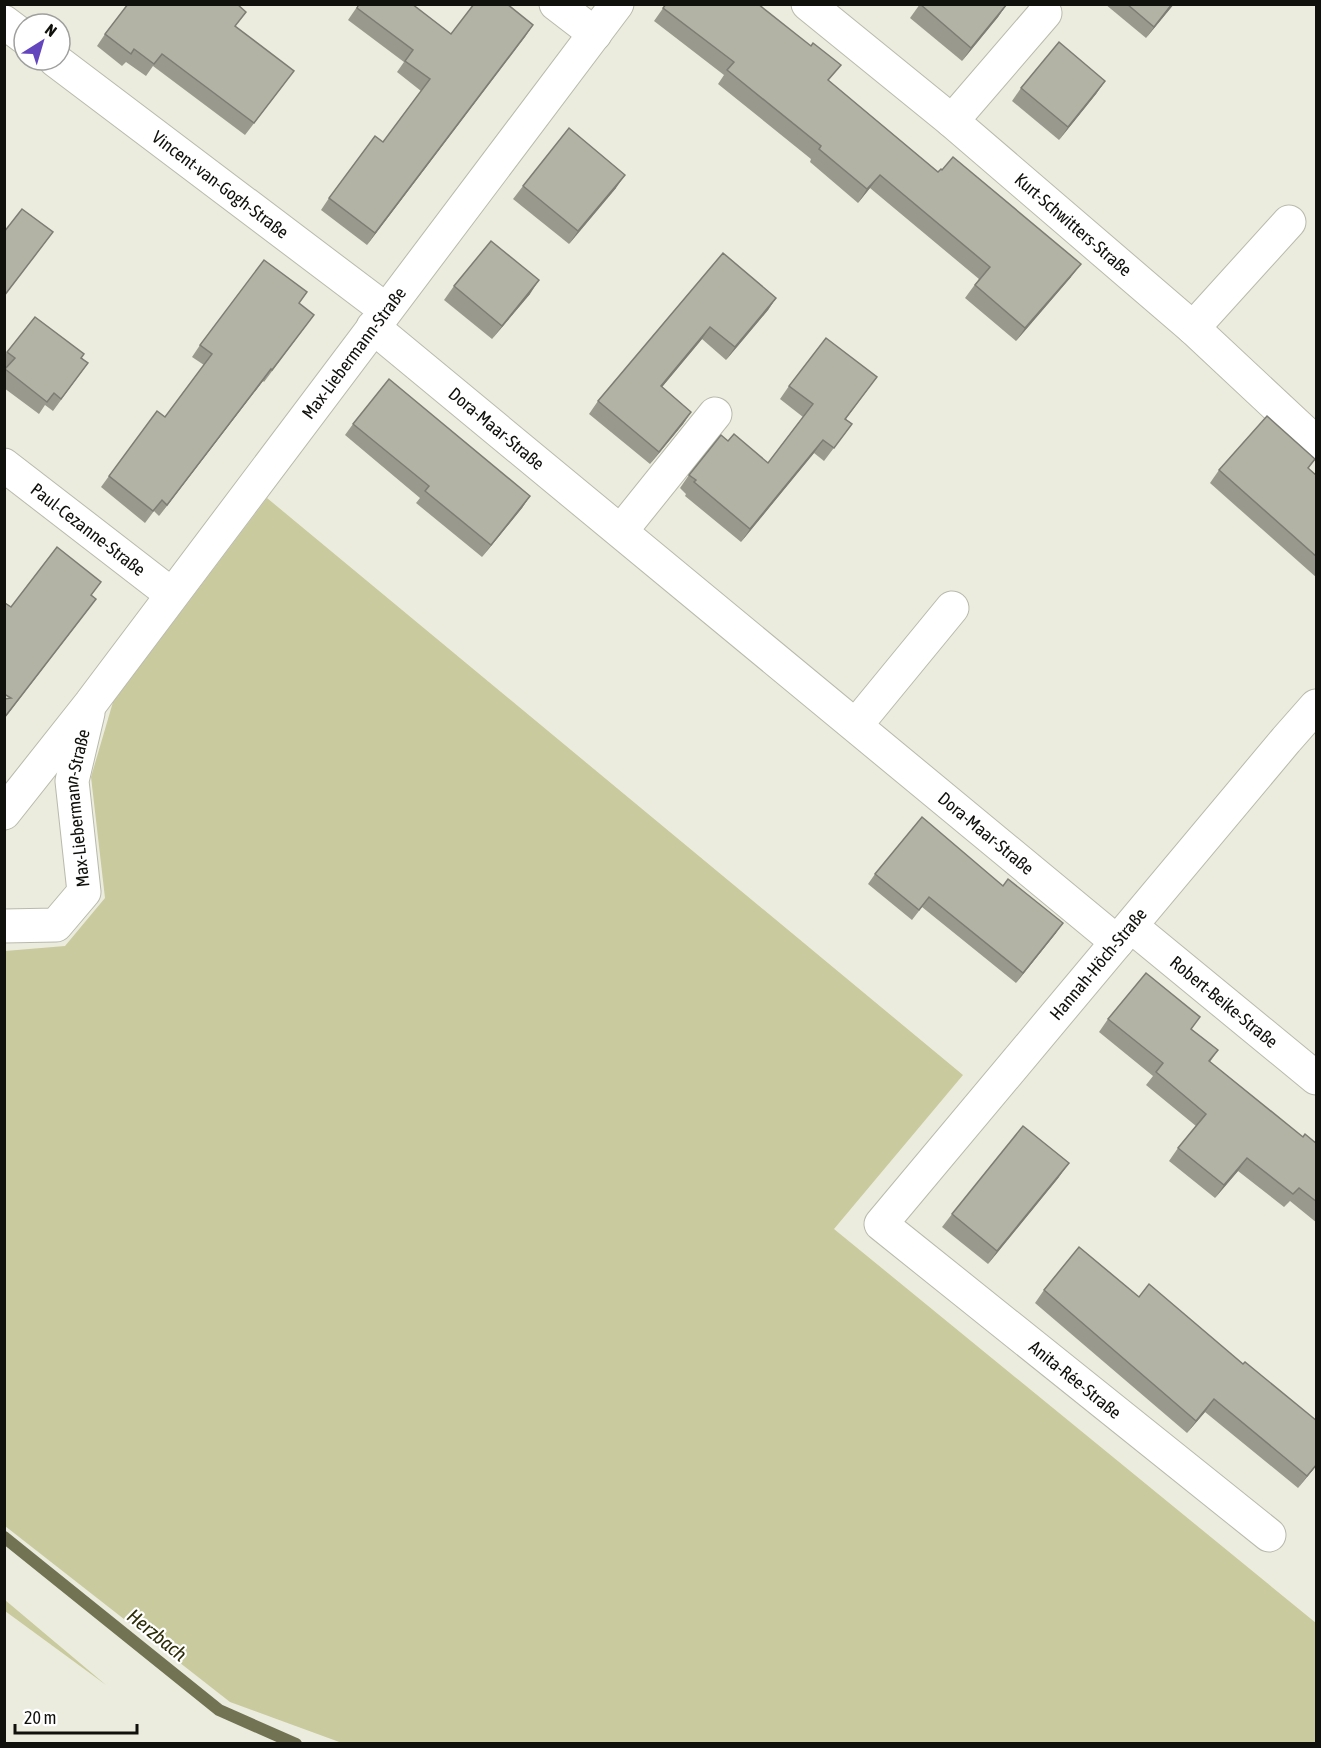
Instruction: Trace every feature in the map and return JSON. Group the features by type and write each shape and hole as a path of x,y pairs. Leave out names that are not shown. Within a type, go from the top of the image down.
{"street":[{"path":"556,4 595,33"},
{"name":"Max-Liebermann-Straße","path":"4,813 91,703 617,4"},
{"name":"Kurt-Schwitters-Straße","path":"808,4 952,121 1193,328 1317,443"},
{"path":"952,121 1045,13"},
{"name":"Vincent-van-Gogh-Straße","path":"70,72 380,318"},
{"path":"1193,328 1289,222"},
{"name":"Dora-Maar-Straße","path":"380,318 621,531 856,725 1124,934"},
{"path":"621,531 715,414"},
{"name":"Paul-Cezanne-Straße","path":"4,465 171,594"},
{"path":"856,725 952,608"},
{"name":"Max-Liebermann-Straße","path":"4,926 56,925 84,892 72,781 91,703"},
{"name":"Hannah-Höch-Straße","path":"881,1224 1286,740 1317,706"},
{"name":"Robert-Beike-Straße","path":"1124,934 1317,1078"},
{"name":"Anita-Rée-Straße","path":"881,1224 1269,1535"}],"green space":[{"path":"267,498 963,1075 834,1229 1316,1623 1316,1743 342,1743 230,1702 5,1526 5,951 65,946 105,898 91,777 113,702"},
{"path":"5,1600 106,1685 5,1611"}],"building":[{"path":"128,4 237,4 246,12 235,26 294,71 254,123 162,54 154,64 134,49 131,54 105,34"},
{"path":"359,4 412,4 451,34 474,4 507,4 533,25 375,233 329,198 375,136 383,142 430,79 405,61 413,50 357,8"},
{"path":"666,4 758,4 811,46 813,43 841,65 828,80 938,172 953,157 1081,264 1025,328 975,285 990,267 880,175 867,189 819,149 821,146 727,70 734,62 663,8"},
{"path":"920,4 1007,4 971,48"},
{"path":"1127,4 1172,4 1154,27"},
{"path":"1059,42 1105,81 1068,127 1021,88"},
{"path":"569,128 625,175 578,231 523,186"},
{"path":"22,209 53,232 4,296 4,232"},
{"path":"491,241 539,280 502,326 454,286"},
{"path":"723,253 776,298 735,347 710,327 661,386 691,412 659,452 598,401"},
{"path":"264,260 307,292 299,303 314,315 167,505 162,500 153,511 109,476 157,411 165,417 212,354 200,345"},
{"path":"35,317 84,354 81,358 88,363 61,399 54,393 47,402 5,369 15,358 7,352"},
{"path":"826,338 877,377 845,419 852,424 834,448 823,440 750,529 694,482 696,480 689,475 721,435 728,441 734,434 768,463 813,404 789,386"},
{"path":"389,379 530,496 491,545 425,491 429,486 353,424"},
{"path":"1267,416 1315,459 1308,468 1317,476 1317,557 1219,470"},
{"path":"57,547 101,582 91,595 96,599 4,718 4,699 11,698 4,694 4,605 5,603 11,607"},
{"path":"922,817 1003,886 1008,879 1063,923 1023,973 929,897 919,910 875,874"},
{"path":"1146,973 1200,1017 1191,1029 1218,1050 1209,1061 1303,1137 1305,1134 1317,1144 1317,1202 1299,1188 1293,1194 1247,1158 1224,1185 1178,1148 1206,1114 1156,1072 1163,1063 1108,1019"},
{"path":"1023,1126 1069,1163 997,1251 952,1214"},
{"path":"1079,1247 1139,1297 1149,1284 1243,1364 1245,1362 1317,1421 1317,1464 1307,1476 1214,1399 1196,1421 1044,1290"}],"waterway":[{"name":"Herzbach","path":"4,1537 219,1710 296,1744"}]}
